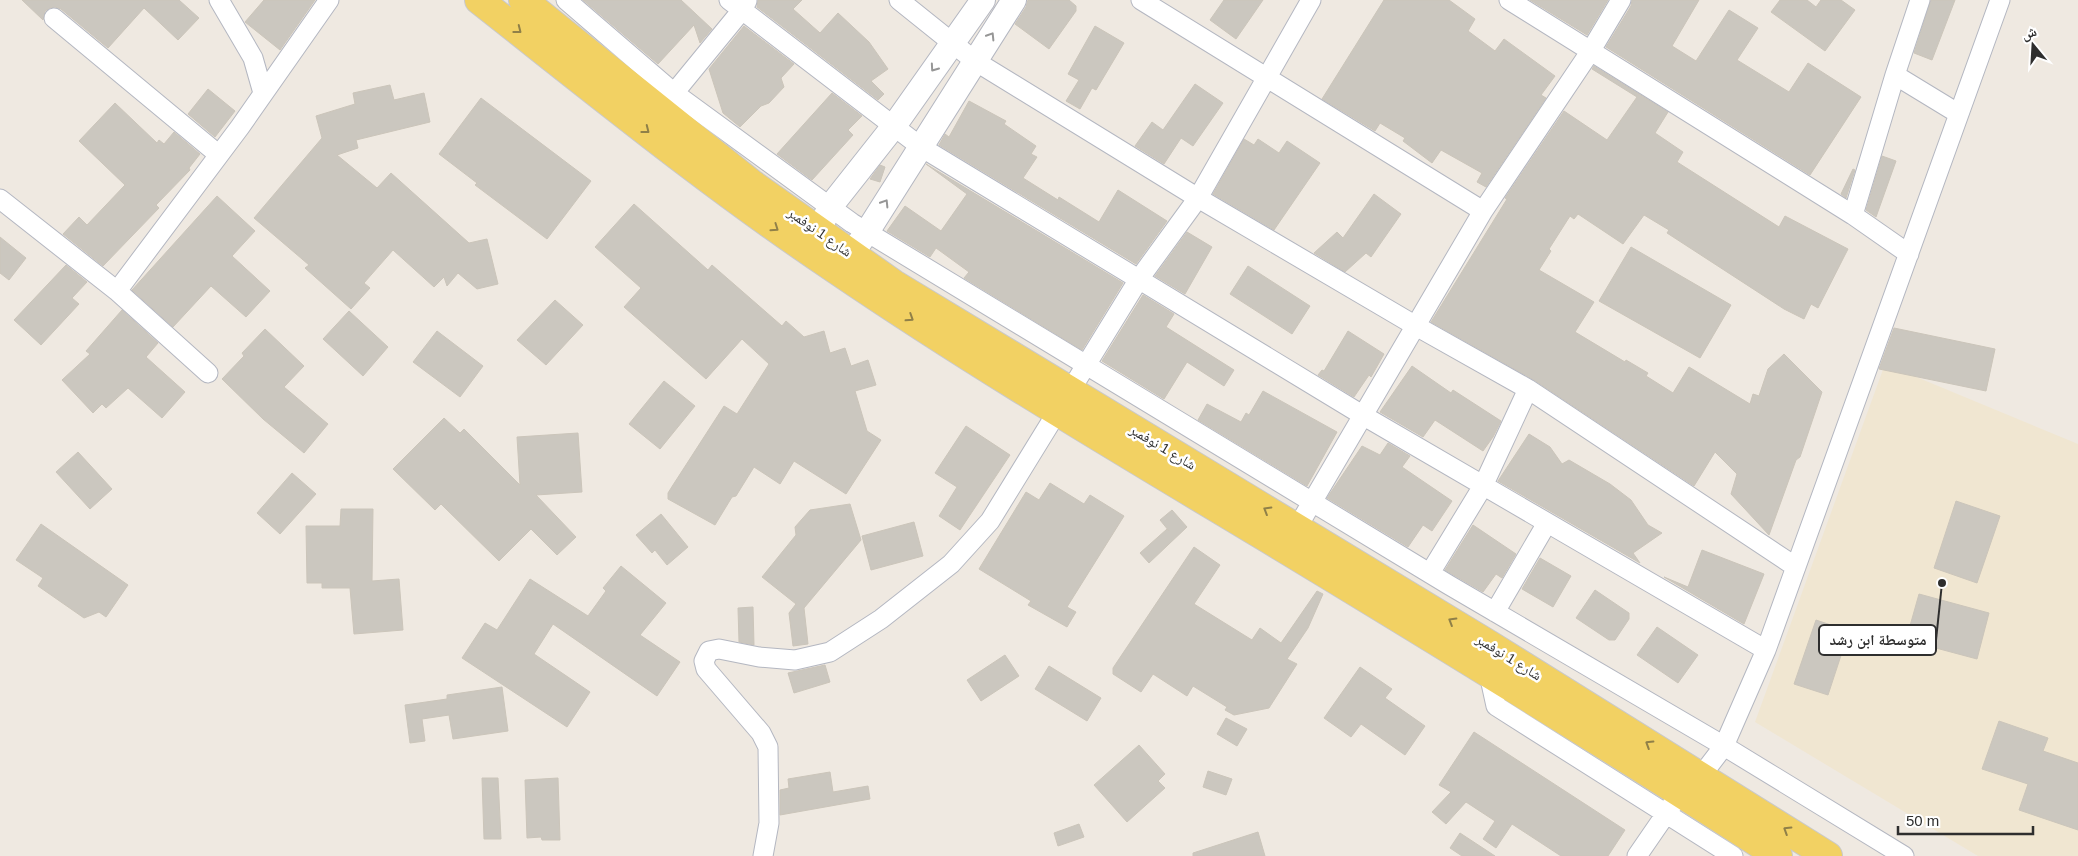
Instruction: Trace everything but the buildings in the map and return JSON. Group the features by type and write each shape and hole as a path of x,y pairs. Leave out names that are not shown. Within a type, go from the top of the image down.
{"main road":[{"name":"شارع 1 نوفمبر","path":"479,0 742,206 814,241"},
{"name":"شارع 1 نوفمبر","path":"523,0 751,183 814,241 845,263 1063,401 1291,538 1490,645 1683,794 1828,856"},
{"name":"شارع 1 نوفمبر","path":"1291,538 1489,674 1683,794 1778,856"}],"street":[{"path":"219,0 253,58 263,93"},
{"path":"117,292 219,155 329,0"},
{"path":"566,0 674,92 867,232 1430,573 1724,746 1904,856"},
{"path":"899,0 975,61 1198,198 1416,326 1528,388 1796,567"},
{"path":"814,241 830,207 894,126 983,0"},
{"path":"845,263 867,232 1014,0"},
{"path":"1140,0 1484,211"},
{"path":"763,856 769,823 768,747 761,733 706,669 704,661 709,651 719,649 759,658 795,660 830,652 881,619 951,564 990,521 1139,279 1198,198 1311,0"},
{"path":"1510,0 1590,52 1853,215 1908,254"},
{"path":"1291,538 1314,502 1484,211 1590,52 1621,0"},
{"path":"1853,215 1895,75 1920,0"},
{"path":"1637,856 1683,794 1724,746 1766,650 2000,0"},
{"path":"674,92 739,4 921,147 1364,416 1766,650"},
{"path":"54,18 219,155"},
{"path":"1895,75 1959,114"},
{"path":"0,199 117,292 208,373"},
{"path":"1430,573 1483,486 1528,388"},
{"path":"1495,612 1547,523"},
{"path":"1683,794 1733,856"}],"shaded area":[{"path":"1885,364 2078,444 2078,856 1978,856 1755,722"}],"place":[{"name":"متوسطة ابن رشد","path":"1942,583"}]}
